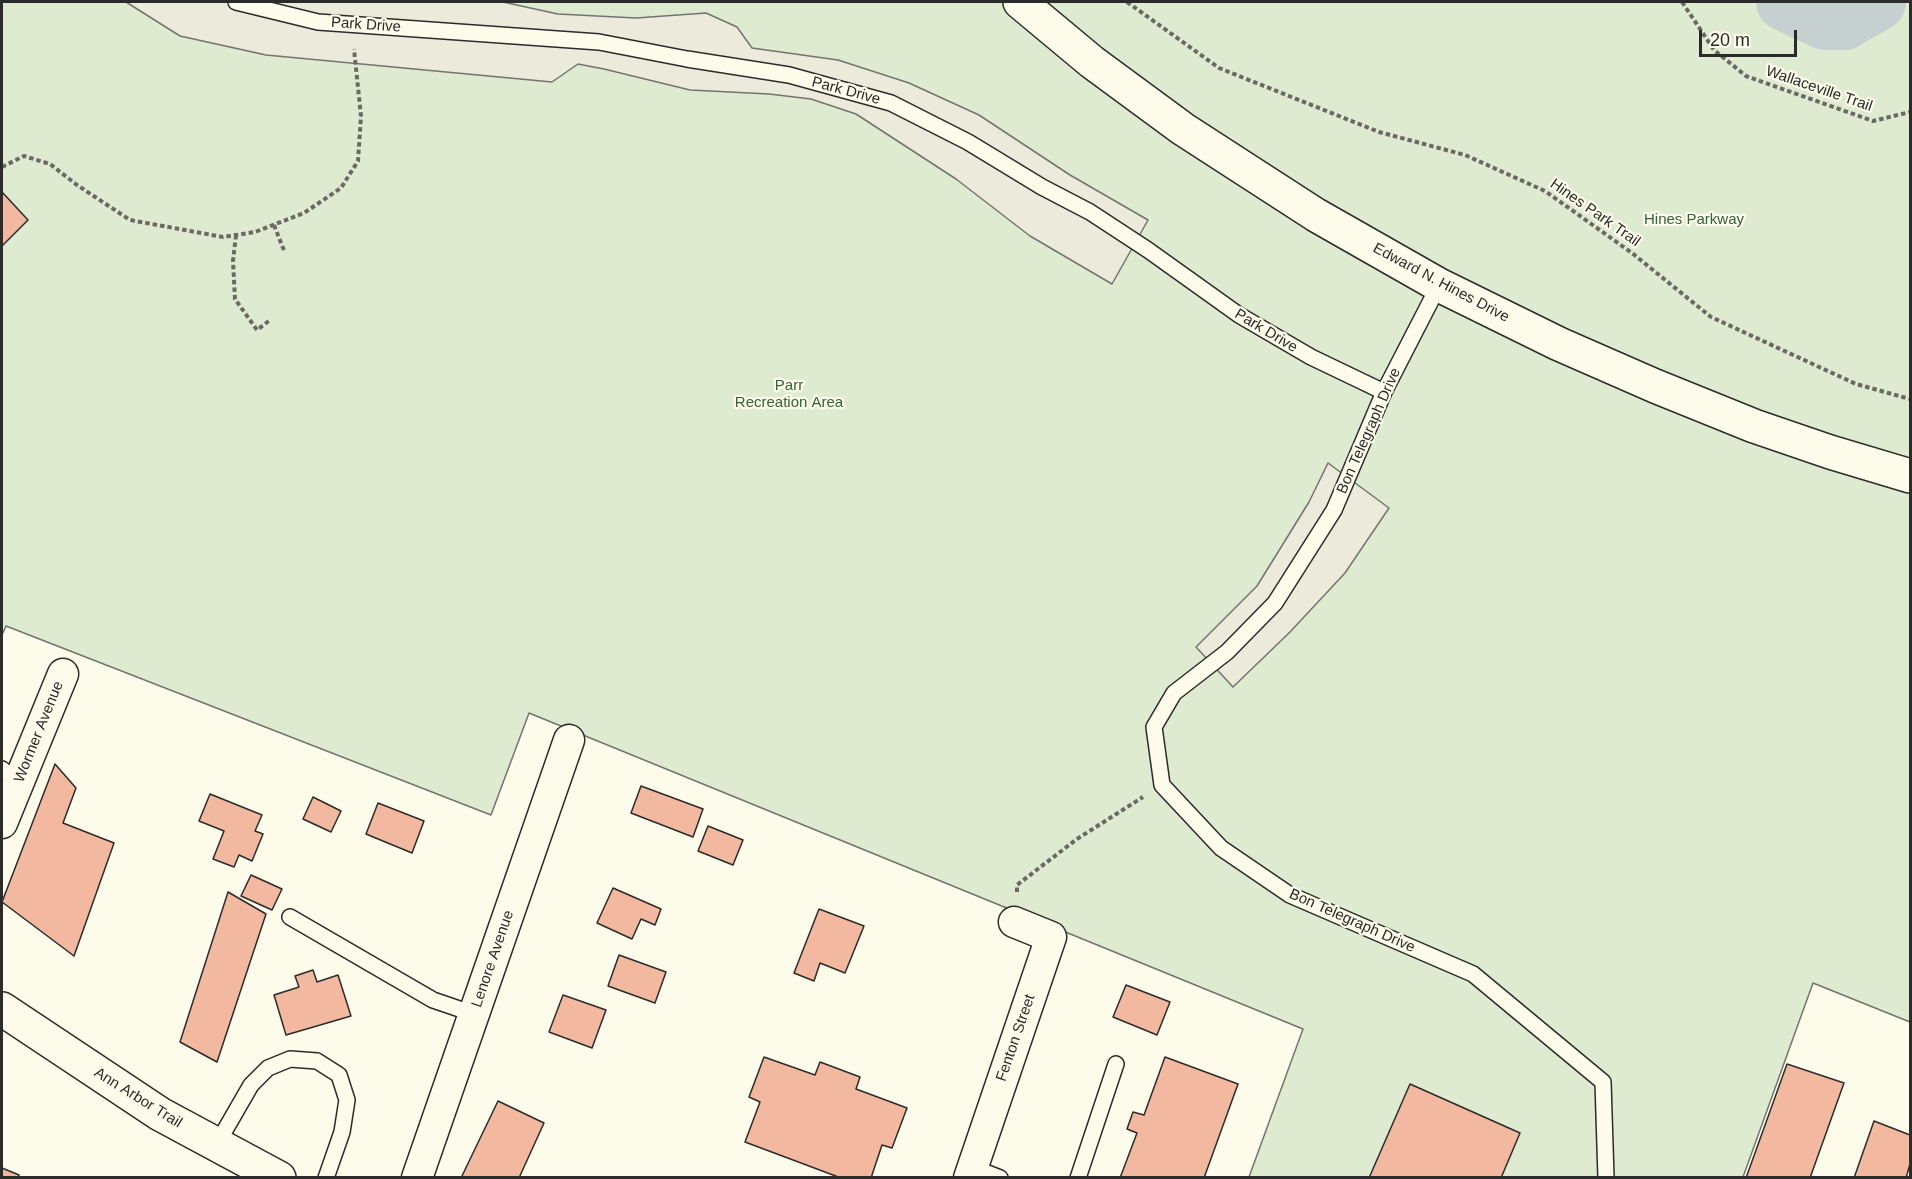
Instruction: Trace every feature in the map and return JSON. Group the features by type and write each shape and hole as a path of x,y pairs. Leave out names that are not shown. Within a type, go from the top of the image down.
{"street":[{"name":"Edward N. Hines Drive","path":"1020,2 1092,62 1183,129 1316,215 1439,285 1559,344 1654,386 1754,426 1911,476"},
{"name":"Wormer Avenue","path":"2,824 10,776 63,674"},
{"name":"Lenore Avenue","path":"417,1178 569,740"},
{"name":"Fenton Street","path":"970,1172 1051,938 1014,922"},
{"name":"Ann Arbor Trail","path":"2,1009 160,1114 279,1178"}],"lane":[{"name":"Park Drive","path":"236,2 318,22 599,42 789,75 891,103 968,142 1042,187 1089,212 1148,250 1239,315 1311,357 1384,392"},
{"name":"Bon Telegraph Drive","path":"1439,285 1384,392 1334,510 1275,603 1227,652 1174,693 1154,727 1162,784 1221,848 1290,895 1473,974 1603,1082 1606,1178"},
{"path":"290,917 433,1000 474,1014"},
{"path":"217,1144 251,1085 268,1068 290,1059 317,1060 339,1075 347,1100 342,1132 326,1178"},
{"path":"1078,1178 1116,1064"},
{"path":"970,1172 1000,1178"}],"path":[{"name":"Hines Park Trail","path":"1127,2 1219,68 1378,132 1465,155 1545,190 1632,253 1711,317 1856,384 1911,399"},
{"name":"Wallaceville Trail","path":"1682,2 1714,51 1746,76 1873,121 1911,112"},
{"path":"2,167 24,156 50,164 130,220 223,237 255,232 304,213 341,188 358,161 361,116 352,24"},
{"path":"274,225 285,253"},
{"path":"236,235 233,261 235,299 257,330 270,320"},
{"path":"1014,922 1017,885 1077,839 1147,794"}],"green space":[{"name":"Parr Recreation Area","path":"2,2 1910,2 1910,1022 1813,983 1743,1177 1249,1177 1303,1029 529,713 491,815 6,626 2,635"}],"shaded area":[{"path":"126,2 503,2 558,14 636,18 706,13 737,27 752,48 838,60 909,83 979,115 1070,175 1148,220 1112,284 1030,236 956,179 856,114 811,99 769,94 690,90 578,64 552,82 266,55 180,36"},
{"path":"1328,463 1389,508 1345,573 1290,632 1233,687 1196,647 1257,586 1309,502"}],"building":[{"path":"2,192 28,220 2,246"},
{"path":"55,764 76,788 63,823 114,843 74,956 2,902"},
{"path":"641,786 703,809 693,837 631,813"},
{"path":"210,794 262,815 255,831 263,834 252,861 239,855 234,867 213,859 224,831 199,821"},
{"path":"313,797 341,811 331,832 303,819"},
{"path":"378,803 424,821 412,853 366,834"},
{"path":"708,826 743,840 733,865 698,851"},
{"path":"251,875 282,889 272,910 241,896"},
{"path":"613,888 661,909 655,925 641,919 632,939 597,923"},
{"path":"228,892 266,914 217,1062 180,1042"},
{"path":"819,909 864,926 845,973 820,963 814,981 794,973"},
{"path":"619,955 666,972 655,1003 608,986"},
{"path":"313,970 317,982 338,975 351,1016 286,1035 274,995 299,987 295,976"},
{"path":"1126,985 1170,1002 1157,1035 1113,1017"},
{"path":"563,995 606,1010 592,1048 549,1032"},
{"path":"764,1057 815,1075 820,1062 860,1077 856,1089 907,1108 892,1148 882,1145 871,1178 841,1178 745,1142 760,1102 749,1097"},
{"path":"1165,1057 1238,1084 1204,1178 1120,1178 1137,1133 1127,1129 1133,1112 1144,1115"},
{"path":"1787,1064 1844,1083 1810,1178 1746,1178"},
{"path":"1410,1084 1520,1133 1501,1178 1369,1178"},
{"path":"498,1101 544,1123 519,1178 461,1178"},
{"path":"1874,1121 1910,1135 1910,1164 1906,1178 1854,1178"},
{"path":"2,1168 19,1175 18,1178 2,1178"}],"waterway":[{"path":"1785,2 1825,21 1844,21 1877,2"}],"park label":[{"name":"Hines Parkway","path":"1694,220"}]}
